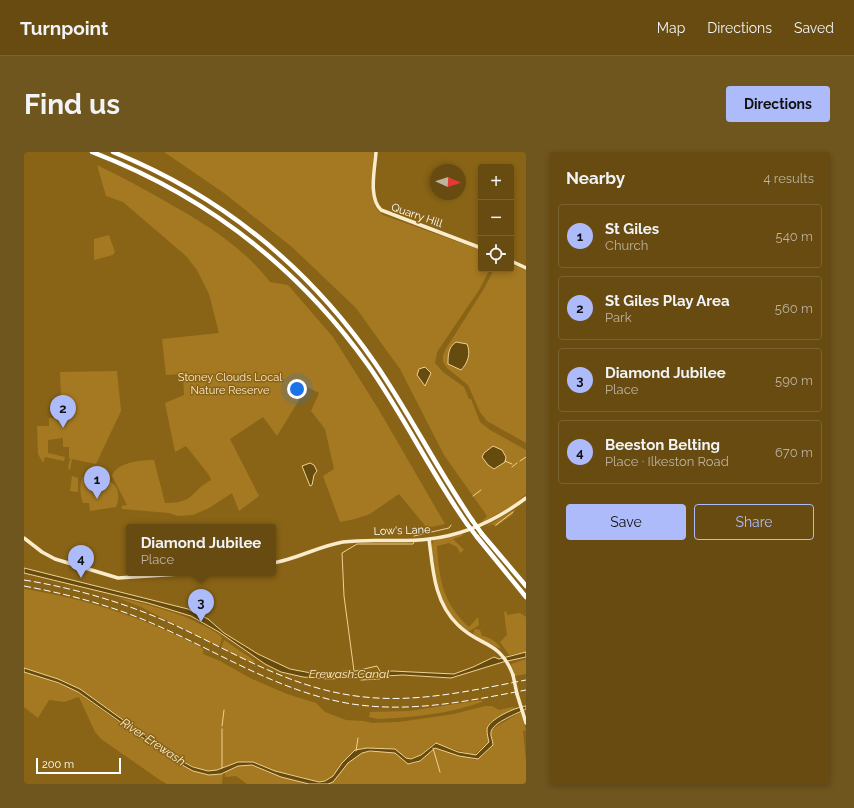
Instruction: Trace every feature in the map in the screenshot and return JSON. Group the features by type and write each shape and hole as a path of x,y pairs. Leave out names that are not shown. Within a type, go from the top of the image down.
{"highway":[{"path":"92,152 156,180 206,208 255,244 298,282 332,319 368,365 435,477 467,524 526,597"},
{"path":"112,152 176,181 220,208 268,244 308,280 353,333 375,363 446,481 472,520 526,586"}],"street":[{"name":"Quarry Hill","path":"376,152 374,196 380,210 478,247"},
{"path":"514,262 526,268"},
{"name":"Low's Lane","path":"276,562 341,542 429,539 453,534 483,524 526,498"},
{"path":"24,538 55,559 118,578 149,576"},
{"path":"429,539 437,590 446,610 462,629 494,647 503,656 512,675 526,723"}],"green space":[{"path":"164,152 374,152 372,195 374,203 383,215 478,249 478,272 488,272 479,290 437,352 435,363 443,372 464,387 469,399 471,399 480,422 490,430 526,450 526,494 515,504 481,523 487,516 444,455 400,369 356,308 292,247 224,193"},
{"name":"Stoney Clouds Local Nature Reserve","path":"97,165 152,194 211,229 236,247 270,282 288,285 333,337 379,410 445,524 427,528 399,494 370,514 340,522 323,476 334,469 325,429 311,411 319,393 307,387 277,436 263,417 230,439 259,496 239,511 232,493 209,508 193,515 178,516 169,513 122,509 121,506 127,505 112,476 119,468 130,463 154,460 165,503 175,503 187,499 204,484 211,480 209,475 186,446 175,452 165,403 184,395 183,374 166,375 162,339 219,333 209,294 197,270 186,256 123,202 106,196"},
{"path":"109,235 115,252 113,255 94,260 94,239"},
{"path":"514,265 526,270 526,443 487,421 480,412 468,385 447,368 443,362 443,355 447,347 485,287 492,272 514,272"},
{"path":"117,371 121,411 96,464 72,459 70,470 68,468 70,459 69,447 63,447 63,438 48,440 48,453 65,457 64,461 45,457 43,463 38,454 37,426 49,426 49,418 62,418 60,372"},
{"path":"72,476 78,478 78,492 70,491"},
{"path":"83,477 105,479 111,482 118,491 116,507 90,511 89,503 83,503 81,497 80,486"},
{"path":"516,509 512,515 495,527 493,524 485,527"},
{"path":"463,533 462,536 453,539 464,550 460,553 457,547 449,543 437,546 441,580 453,609 469,627 478,617 479,625 470,631 460,625 452,616 444,602 438,586 432,550 434,540"},
{"path":"24,589 69,598 113,610 156,626 197,645 203,649 203,654 220,661 252,679 287,694 316,703 325,712 346,720 372,723 399,722 454,714 485,706 492,706 499,710 512,707 517,708 490,723 487,730 489,742 474,755 434,743 421,755 408,759 395,749 363,748 355,750 342,763 333,776 322,782 314,782 303,777 275,771 253,762 238,762 217,770 204,771 176,758 80,689 58,679 24,668"},
{"path":"116,597 157,607 195,621 220,635 222,638 220,645 217,646 141,607"},
{"path":"506,611 507,615 520,613 526,617 526,652 509,655 500,642 507,635 504,612"},
{"path":"475,629 480,630 482,636 493,640 501,649 475,636 473,634"},
{"path":"224,640 255,661 252,663 221,648"},
{"path":"526,659 526,674 515,676 511,664"},
{"path":"24,672 71,688 185,767 207,775 223,772 222,784 167,784 160,780 101,739 95,732 79,697 64,702 49,700 38,718 24,707"},
{"path":"482,700 482,702 469,706 431,714 378,719 369,717 370,712 409,711"},
{"path":"521,712 526,730 523,731 526,761 526,784 328,784 337,777 352,759 365,752 392,752 407,763 412,764 421,760 435,748 475,760 482,756 493,745 491,734 492,729"},
{"path":"242,765 256,766 267,772 309,784 247,784 236,776 225,777 225,771"}],"water":[{"path":"456,342 467,344 469,351 468,358 461,370 448,364 448,355 451,346"},
{"path":"425,367 431,373 425,386 417,375 419,369"},
{"path":"493,446 502,450 506,457 505,462 494,469 488,465 482,457 484,453"},
{"path":"310,463 314,465 317,471 314,475 312,485 310,486 302,466"},
{"name":"Erewash Canal","path":"24,568 188,609 208,619 224,633 258,654 290,669 311,673 351,671 352,675 392,671 454,674 494,657 499,659 526,652 526,657 503,662 451,678 403,675 329,679 303,677 281,672 265,664 219,632 191,616 148,603 24,573"},
{"name":"River Erewash","path":"24,668 58,679 80,689 176,758 193,767 208,771 217,770 238,762 253,762 275,771 319,782 325,781 333,776 342,763 355,750 367,748 395,749 406,758 411,759 421,755 436,743 458,752 476,755 489,742 487,729 493,721 516,709 526,706 526,709 506,719 492,729 491,734 493,745 478,759 459,756 435,748 420,761 408,764 395,753 370,751 362,753 348,763 333,782 328,784 309,784 281,777 252,765 238,766 221,774 209,775 193,771 177,762 78,692 59,683 24,672"}],"waterway":[{"path":"520,461 526,457"},
{"path":"505,461 512,464"},
{"path":"512,467 517,463"},
{"path":"473,496 481,490"},
{"path":"496,525 513,512"},
{"path":"414,536 449,528 451,525"},
{"name":"Erewash Canal","path":"354,671 344,596 342,553 357,544 413,544 414,542"},
{"name":"Erewash Canal","path":"351,672 377,666 381,673"},
{"name":"Erewash Canal","path":"361,680 380,679 380,676"},
{"path":"222,726 224,710"},
{"path":"222,729 222,768"},
{"path":"356,751 358,738"},
{"path":"433,748 440,772"}],"railway":[{"path":"24,580 98,596 133,608 168,622 283,676 306,685 356,696 378,698 420,697 462,692 526,680"},
{"path":"24,586 78,598 148,621 256,673 303,692 327,699 352,704 396,707 461,702 526,690"}],"place":[{"name":"St Giles Play Area","path":"63,428"},
{"name":"St Giles","path":"97,499"},
{"name":"Beeston Belting","path":"81,578"},
{"name":"Diamond Jubilee","path":"201,622"}]}
